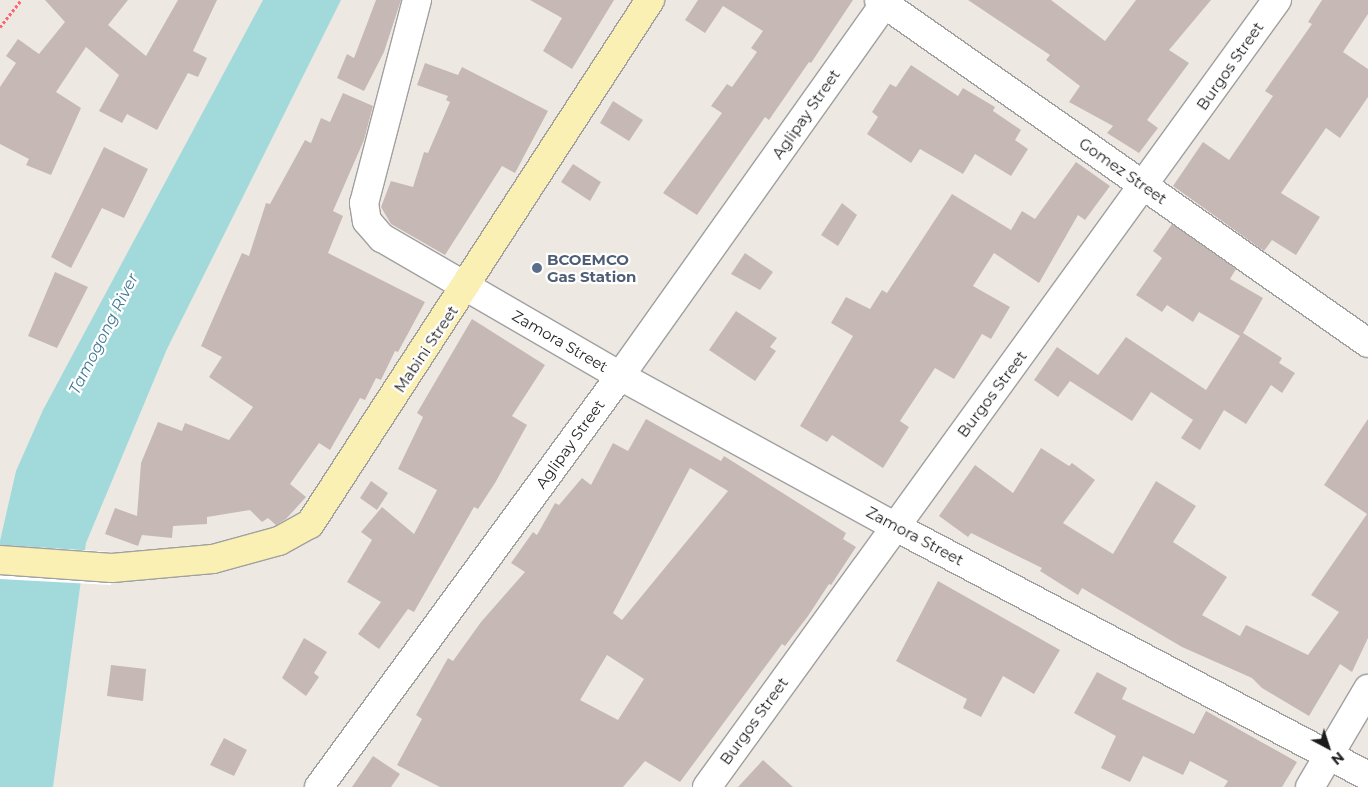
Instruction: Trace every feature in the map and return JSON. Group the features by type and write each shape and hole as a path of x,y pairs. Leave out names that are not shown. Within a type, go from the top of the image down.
{"street":[{"name":"Zamora Street","path":"417,0 364,204 367,221 382,238 620,376 894,526 1328,753 1368,776"},
{"name":"Mabini Street","path":"0,560 112,568 213,559 279,540 310,524 468,287 650,0"},
{"name":"Burgos Street","path":"707,787 894,526 1145,187 1277,0"},
{"name":"Gomez Street","path":"883,1 1368,343"},
{"name":"Aglipay Street","path":"319,787 620,376 883,1"},
{"path":"1310,787 1328,753 1368,689"}],"path":[{"path":"0,28 21,0"}],"water":[{"name":"Tamogong River","path":"263,0 341,0 167,349 86,543 53,787 0,787 0,541 16,471 43,410"}],"pier":[{"path":"0,545 113,552 111,585 0,579"}],"building":[{"path":"45,0 128,0 108,25 146,56 178,0 217,0 193,51 207,58 198,77 188,73 157,130 127,114 122,123 99,111 119,75 86,47 56,92 81,108 51,175 26,165 29,159 0,144 0,87 16,63 6,56 18,39 39,54 65,22"},
{"path":"376,0 401,0 384,52 364,91 337,78 347,54 354,58"},
{"path":"530,0 614,0 572,69 543,51 562,18"},
{"path":"698,0 853,0 811,63 809,62 769,120 765,117 697,215 663,193 722,113 711,106 727,84 732,87 757,52 751,48 763,31 723,6 705,33 685,20"},
{"path":"968,0 1051,0 1105,41 1136,0 1211,0 1169,50 1189,63 1147,120 1158,128 1139,153 1107,133 1113,126 1069,102 1080,86 1046,60 1050,55"},
{"path":"1322,0 1368,0 1368,14 1343,52 1368,69 1368,97 1340,138 1326,128 1281,193 1320,217 1296,255 1272,240 1264,251 1173,186 1203,142 1229,160 1273,96 1265,91 1312,24 1308,22"},
{"path":"425,63 458,75 462,67 548,111 515,173 502,166 445,255 391,224 381,207 391,181 413,187 424,152 428,153 450,102 446,100 448,96 417,85"},
{"path":"911,65 958,96 963,88 995,107 993,111 1021,130 1015,140 1028,149 1011,176 975,154 963,174 920,149 911,163 867,134 878,117 872,112 890,84 896,87"},
{"path":"343,93 373,106 364,140 333,211 343,216 328,253 425,302 398,352 395,351 381,380 376,378 365,400 360,398 330,450 319,443 290,484 306,497 286,519 276,525 268,518 262,522 250,510 207,517 207,524 173,526 172,538 142,535 138,546 105,534 115,508 137,516 141,463 158,422 182,431 185,423 229,440 253,407 209,377 222,357 201,346 242,253 249,256 266,203 270,204 305,140 311,143 321,118 330,122"},
{"path":"613,101 643,120 629,141 600,123"},
{"path":"104,147 148,169 124,218 102,208 71,268 51,257"},
{"path":"1076,162 1110,186 1085,220 1078,215 1039,283 994,253 973,286 1010,307 991,339 982,334 954,379 935,368 900,421 909,427 883,468 832,435 827,442 800,426 853,336 831,323 846,297 870,309 882,290 887,293 952,194 1011,230 1022,211 1035,219"},
{"path":"573,164 601,182 590,201 561,182"},
{"path":"842,203 857,215 838,246 821,235"},
{"path":"1172,224 1236,269 1230,279 1263,298 1243,333 1282,358 1279,363 1295,373 1282,393 1271,385 1246,424 1224,410 1200,450 1181,438 1193,420 1151,392 1132,421 1070,381 1058,397 1034,380 1057,347 1098,375 1126,337 1206,390 1240,336 1199,312 1193,322 1167,305 1162,312 1136,295 1162,258 1153,251"},
{"path":"745,253 773,272 760,290 731,274"},
{"path":"55,272 88,287 57,348 28,336"},
{"path":"736,311 777,338 770,347 776,351 755,381 709,350"},
{"path":"472,319 545,365 512,416 527,425 495,483 478,509 474,507 414,612 408,609 379,649 358,634 381,602 347,582 372,540 361,532 382,507 414,534 437,490 398,469 423,417 417,413"},
{"path":"646,419 721,461 724,456 846,533 843,539 856,547 808,616 785,646 782,644 680,782 645,761 623,787 440,787 397,765 422,719 416,715 448,658 453,661 481,622 525,572 511,563 533,532 537,535 555,503 559,505 582,478 591,485 613,443 628,451","holes":["690,468 728,491 622,620 613,613","607,655 644,679 618,720 580,700"]},
{"path":"1368,419 1368,638 1352,672 1340,664 1309,716 1262,688 1252,678 1182,647 1082,588 1078,595 1040,571 1042,568 971,533 968,537 939,516 975,465 1013,493 1041,448 1069,466 1072,463 1095,480 1063,523 1113,554 1156,481 1196,506 1173,542 1227,577 1202,615 1240,636 1246,625 1308,655 1339,612 1311,595 1367,514 1324,485"},
{"path":"371,481 388,493 377,510 360,498"},
{"path":"938,581 1060,650 1034,694 1003,676 981,717 963,708 967,699 896,661"},
{"path":"304,638 327,652 314,673 319,677 306,696 282,678"},
{"path":"111,665 146,669 143,701 107,696"},
{"path":"1097,672 1127,688 1122,699 1194,734 1206,711 1297,762 1282,787 1224,787 1228,781 1190,761 1183,775 1143,756 1130,782 1101,768 1116,736 1074,713"},
{"path":"224,738 247,750 234,776 210,765"},
{"path":"373,756 400,774 391,787 352,787"},
{"path":"763,760 793,787 738,787"}],"place":[{"name":"BCOEMCO Gas Station","path":"537,268"}]}
